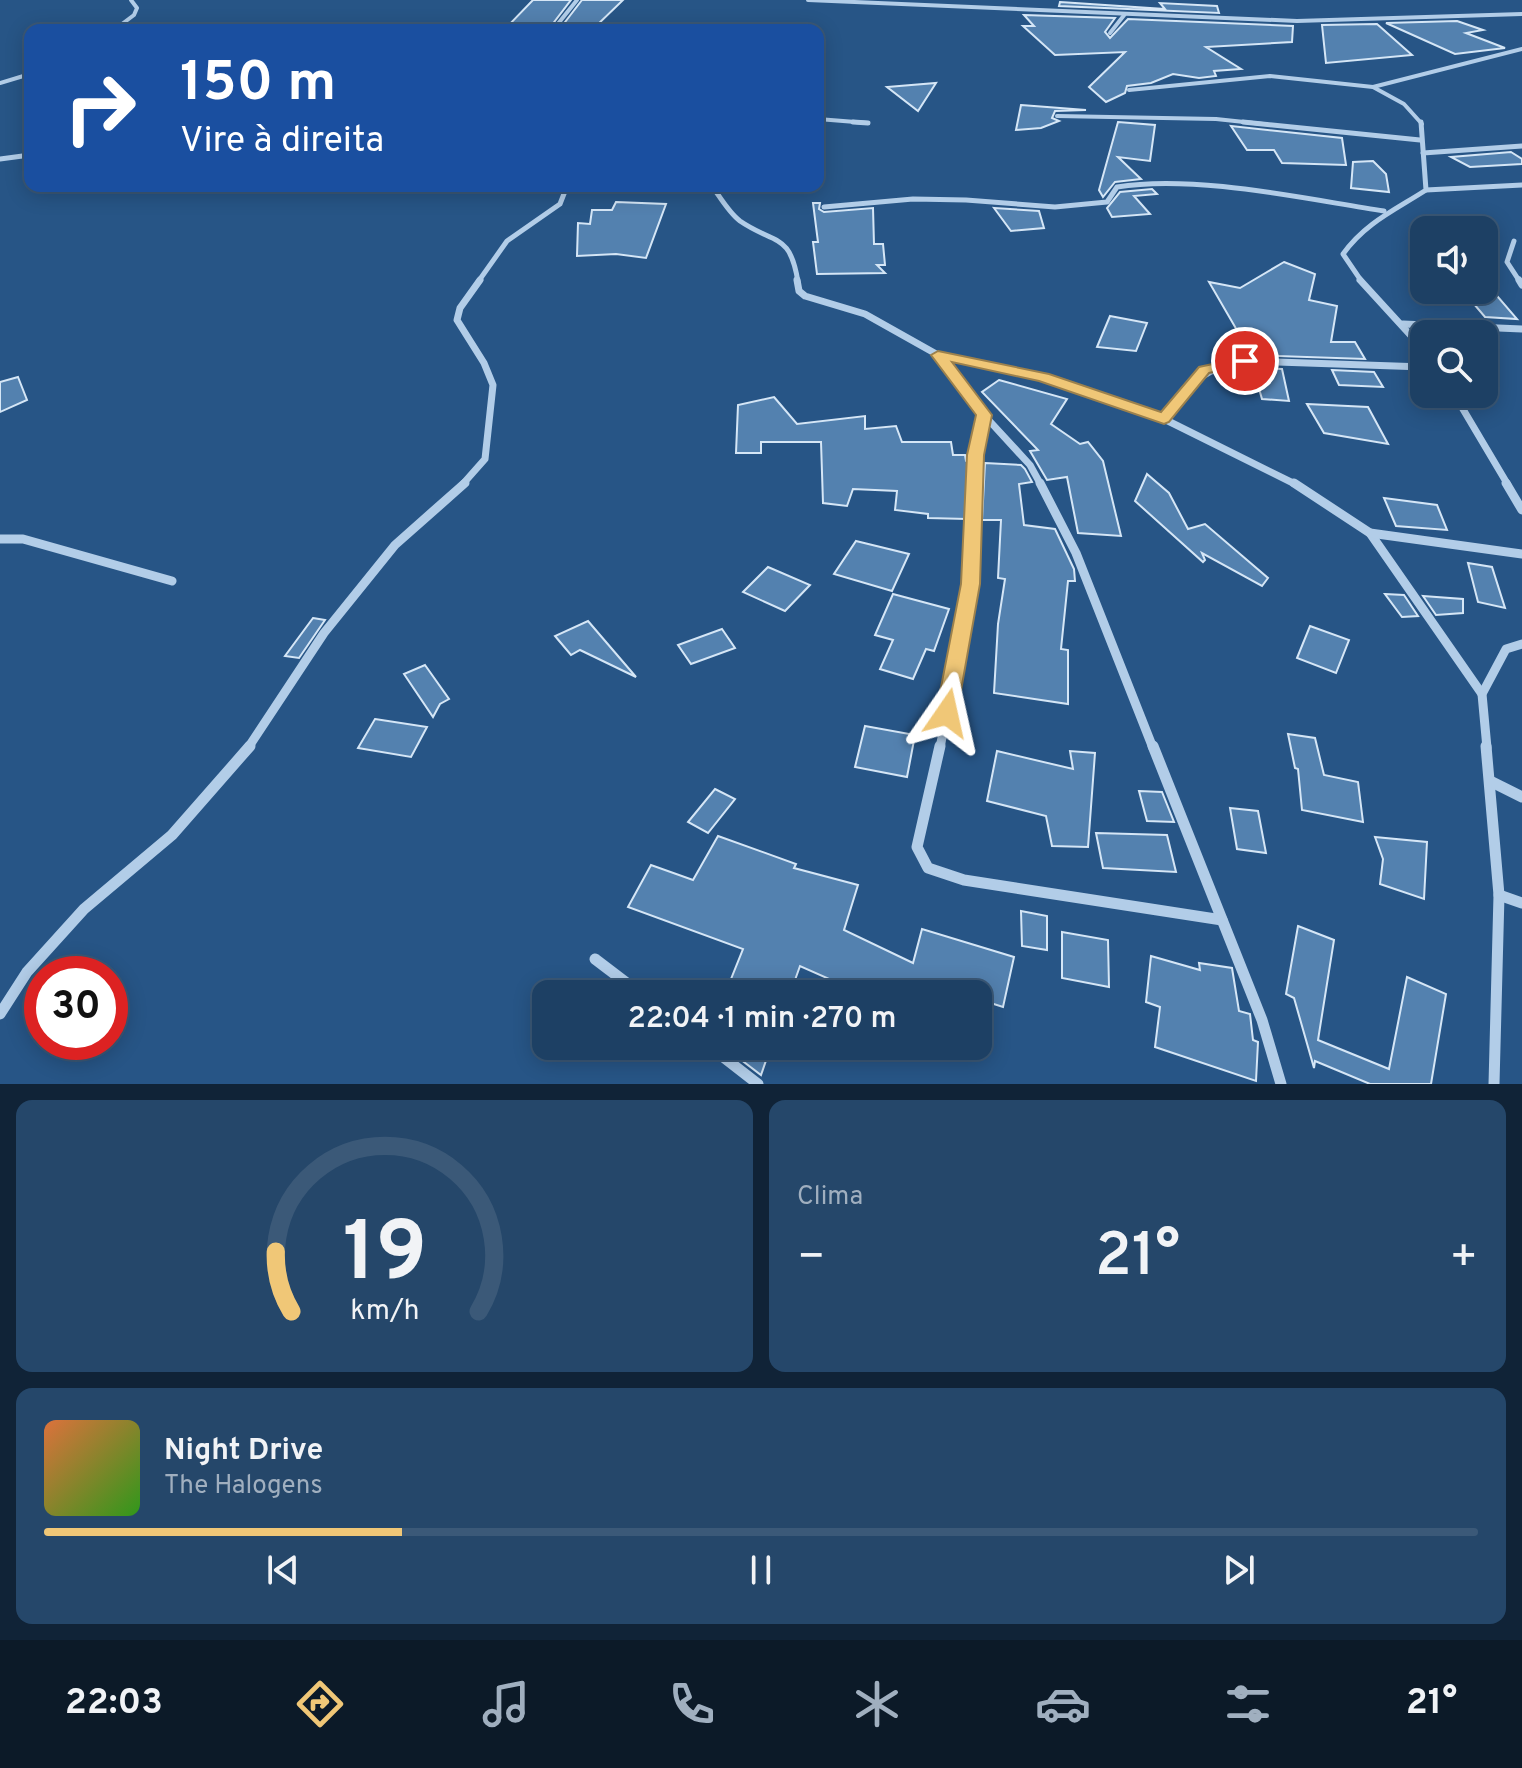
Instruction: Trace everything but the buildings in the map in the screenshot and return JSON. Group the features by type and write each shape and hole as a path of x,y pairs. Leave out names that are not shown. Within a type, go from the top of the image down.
{"street":[{"path":"122,24 134,15 137,8 131,0"},
{"path":"558,24 577,0"},
{"path":"808,0 1297,21 1522,14"},
{"path":"1110,33 1125,14"},
{"path":"1129,90 1270,76 1373,87 1522,49"},
{"path":"0,83 24,76"},
{"path":"1373,87 1404,104 1422,123 1420,140 1426,190"},
{"path":"1057,116 1216,119 1420,140"},
{"path":"824,119 868,123"},
{"path":"1423,153 1522,146"},
{"path":"0,159 24,154"},
{"path":"824,207 879,200 1095,205 1107,202 1117,187 1146,182 1242,190 1384,211"},
{"path":"1410,333 1352,271 1343,254 1351,240 1384,211 1408,203 1426,190 1522,185"},
{"path":"0,1014 27,972 84,909 172,835 209,794 260,733 324,633 395,545 473,476 485,459 493,385 484,363 457,320 460,308 507,241 560,204 565,192"},
{"path":"717,192 738,220 778,240 794,257 799,291 805,296 865,314 938,355 1043,378 1164,419 1286,478 1370,533 1482,694 1499,895 1494,1084"},
{"path":"1514,241 1507,262 1522,285"},
{"path":"1403,324 1522,329"},
{"path":"938,355 984,415 1030,465 1076,553 1262,1020 1281,1084"},
{"path":"1164,419 1204,370 1222,364 1245,361 1410,367"},
{"path":"1462,408 1522,510"},
{"path":"984,415 975,455 971,584 917,847 928,868 964,880 1222,920"},
{"path":"1370,533 1522,554"},
{"path":"0,539 23,539 172,581"},
{"path":"1482,694 1506,649 1522,644"},
{"path":"1490,781 1522,797"},
{"path":"1499,895 1522,903"},
{"path":"595,959 623,980"},
{"path":"727,1060 758,1084"}],"route":[{"path":"947,713 971,584 975,455 984,415 938,355 1043,378 1164,419 1204,370 1245,361"}]}
